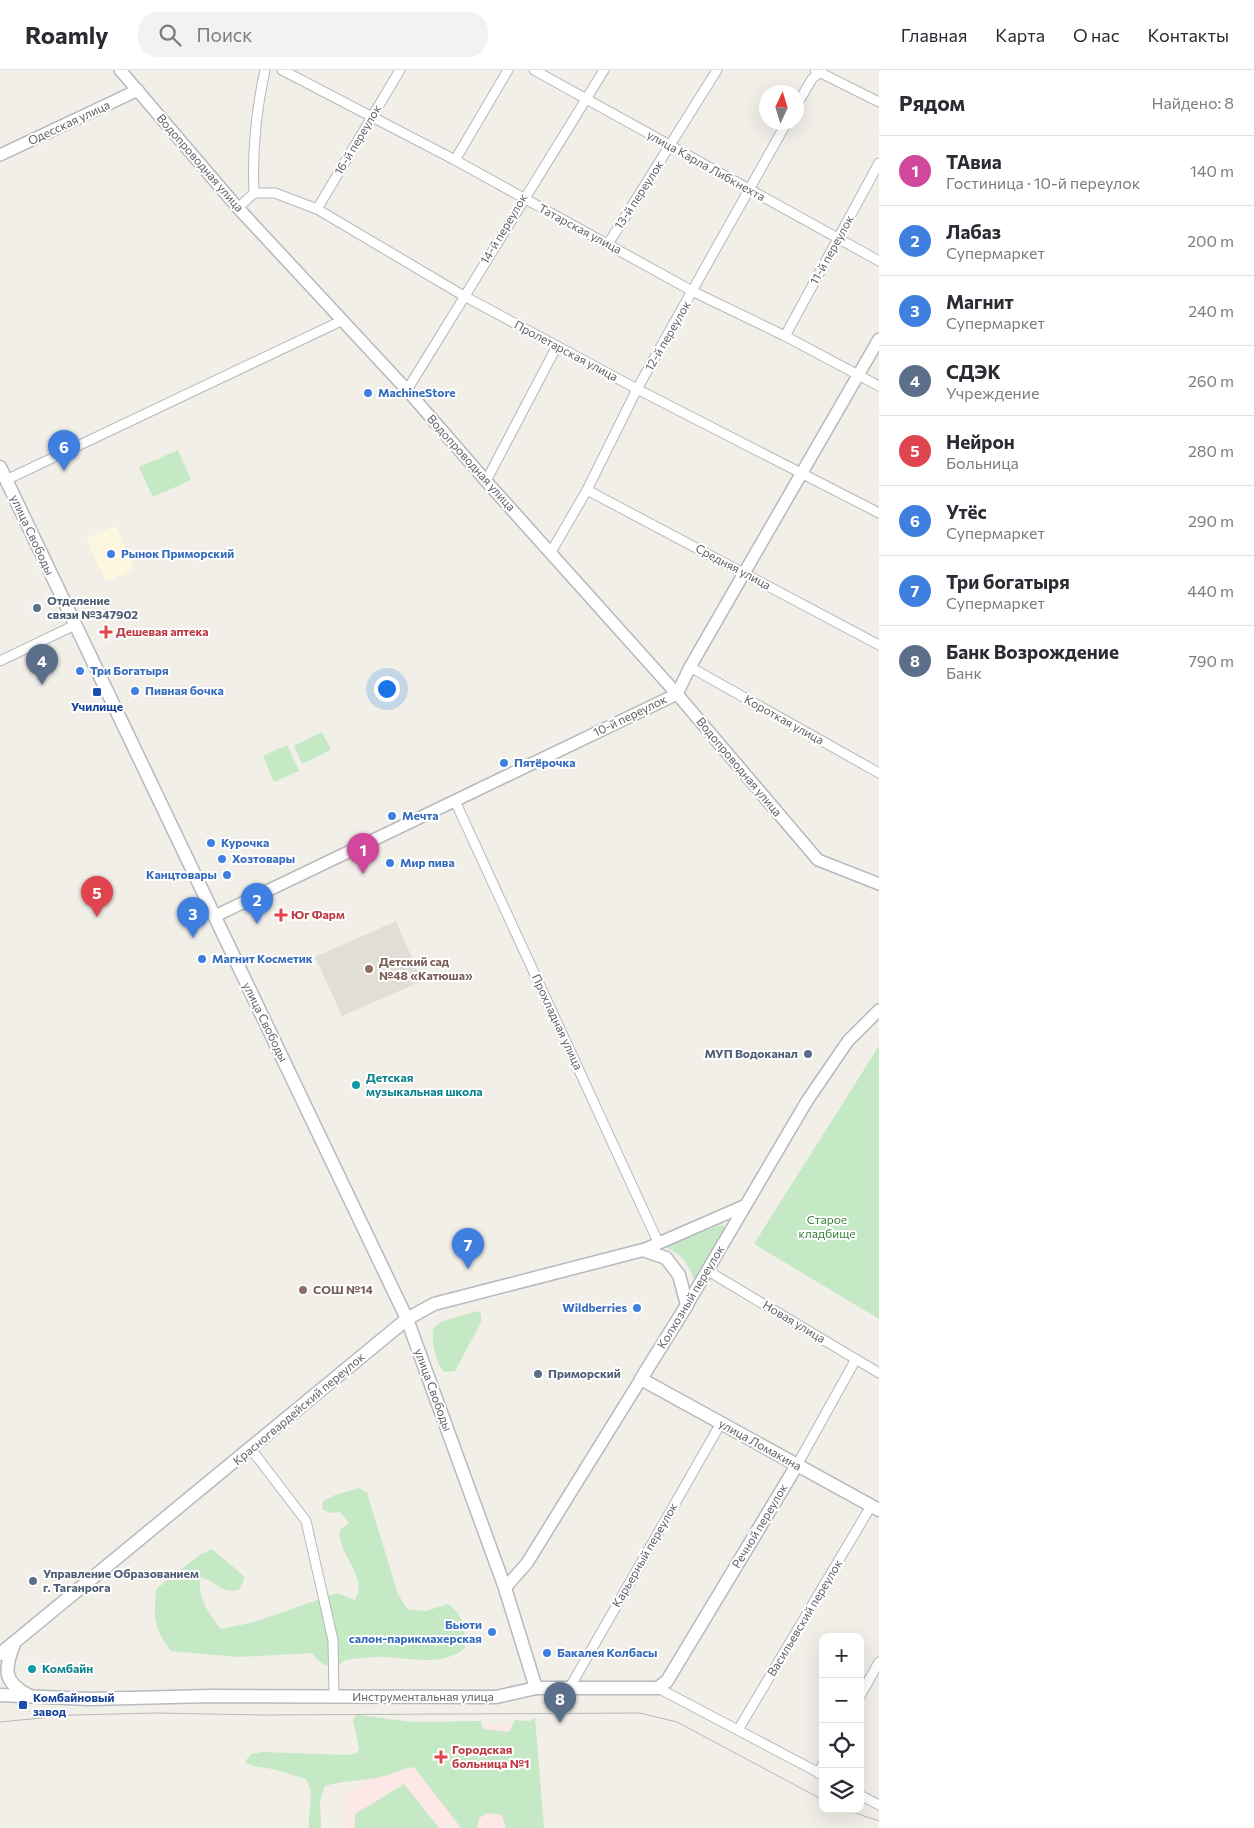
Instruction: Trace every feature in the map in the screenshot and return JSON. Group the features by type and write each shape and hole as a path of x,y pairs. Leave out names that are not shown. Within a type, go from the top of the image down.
{"main road":[{"name":"улица Свободы","path":"0,467 407,1319 505,1588 536,1688"},
{"name":"Красногвардейский переулок","path":"0,1654 407,1319 434,1304 643,1250"},
{"path":"643,1250 666,1258 679,1275 687,1304"},
{"name":"Колхозный переулок","path":"641,1379 687,1304"},
{"name":"улица Ломакина","path":"641,1379 875,1508"},
{"name":"Речной переулок","path":"658,1688 667,1681 797,1465"},
{"path":"15,1642 8,1658 7,1677 16,1688 31,1696"},
{"name":"Инструментальная улица","path":"0,1695 81,1699 496,1697 512,1696 536,1688 658,1688"}],"street":[{"name":"Водопроводная улица","path":"120,70 238,208 407,390 677,694 818,860 879,884"},
{"path":"238,208 254,193 253,161 257,108 265,70"},
{"name":"Татарская улица","path":"282,70 455,160 522,199 694,292 785,336 879,386"},
{"name":"16-й переулок","path":"317,209 400,70"},
{"path":"455,160 508,70"},
{"name":"улица Карла Либкнехта","path":"534,70 879,261"},
{"name":"14-й переулок","path":"407,390 522,199 604,70"},
{"name":"13-й переулок","path":"608,244 717,70"},
{"path":"804,92 819,71 879,102"},
{"name":"Одесская улица","path":"0,155 138,90"},
{"name":"12-й переулок","path":"551,552 587,490 637,389 694,292 783,130"},
{"name":"11-й переулок","path":"785,336 879,163"},
{"name":"Пролетарская улица","path":"254,193 275,193 317,209 464,296 637,389 879,513"},
{"path":"6,480 341,321"},
{"name":"10-й переулок","path":"215,916 677,694 690,667 879,338"},
{"path":"486,481 557,346"},
{"name":"Средняя улица","path":"587,490 879,645"},
{"path":"0,661 75,625"},
{"name":"Короткая улица","path":"690,667 879,773"},
{"name":"Прохладная улица","path":"454,801 659,1244"},
{"name":"Колхозный переулок","path":"687,1304 807,1101 848,1041 879,1010"},
{"name":"Красногвардейский переулок","path":"643,1250 744,1206"},
{"name":"Новая улица","path":"708,1271 879,1373"},
{"name":"Речной переулок","path":"797,1465 856,1359"},
{"name":"Колхозный переулок","path":"505,1588 527,1563 641,1379"},
{"name":"Карьерный переулок","path":"570,1687 720,1423"},
{"path":"251,1449 306,1521 333,1640 334,1697"},
{"name":"Васильевский переулок","path":"738,1730 875,1508"},
{"path":"864,1689 879,1662"},
{"name":"Инструментальная улица","path":"658,1688 819,1773"},
{"path":"864,1797 879,1805"}],"shaded area":[{"name":"Рынок Приморский","path":"116,526 135,569 106,582 86,539"},
{"name":"Детский сад №48 «Катюша»","path":"396,921 422,981 342,1016 315,957"},
{"name":"Городская больница №1","path":"520,1724 522,1828 346,1828 347,1794 362,1785 361,1728"}],"green space":[{"path":"178,450 191,480 153,497 139,467"},
{"path":"322,732 331,750 302,764 294,746"},
{"path":"287,745 299,771 274,782 263,756"},
{"name":"Старое кладбище","path":"879,1046 879,1319 754,1244"},
{"path":"721,1225 724,1226 725,1233 696,1280 684,1260 667,1248 668,1244"},
{"path":"476,1311 481,1314 481,1322 455,1371 444,1372 435,1352 433,1329 441,1322"},
{"path":"359,1488 367,1493 398,1594 407,1609 426,1611 448,1604 457,1613 462,1623 465,1635 465,1648 447,1658 416,1660 375,1657 345,1660 336,1666 323,1664 312,1653 238,1657 171,1651 161,1635 156,1622 156,1589 201,1554 212,1549 245,1577 239,1590 232,1591 200,1578 205,1606 221,1629 255,1622 337,1593 355,1600 358,1582 340,1539 340,1530 349,1523 340,1512 331,1513 323,1510 322,1502 335,1495"},
{"name":"Городская больница №1","path":"357,1715 412,1722 481,1721 483,1729 509,1732 515,1720 530,1721 535,1718 544,1828 506,1828 502,1815 488,1813 479,1818 477,1828 461,1828 414,1767 381,1777 325,1786 320,1800 321,1828 309,1828 311,1797 306,1779 273,1769 253,1766 245,1762 251,1754 262,1752 348,1755 357,1753 359,1748 353,1720"},
{"path":"404,1784 439,1828 355,1828 355,1814"}],"tram line":[{"path":"0,1722 73,1715 157,1713 263,1715 640,1713 677,1722 819,1798"},
{"path":"855,1813 879,1821"}],"place":[{"name":"MachineStore","path":"368,393"},
{"name":"Утёс","path":"64,471"},
{"name":"Рынок Приморский","path":"111,554"},
{"name":"Отделение связи №347902","path":"37,608"},
{"name":"Дешевая аптека","path":"106,632"},
{"name":"Три Богатыря","path":"80,671"},
{"name":"СДЭК","path":"42,685"},
{"name":"Пивная бочка","path":"135,691"},
{"name":"Училище","path":"97,692"},
{"name":"Пятёрочка","path":"504,763"},
{"name":"Мечта","path":"392,816"},
{"name":"Курочка","path":"211,843"},
{"name":"Хозтовары","path":"222,859"},
{"name":"Мир пива","path":"390,863"},
{"name":"ТАвиа","path":"363,874"},
{"name":"Канцтовары","path":"227,875"},
{"name":"Юг Фарм","path":"281,915"},
{"name":"Нейрон","path":"97,917"},
{"name":"Лабаз","path":"257,924"},
{"name":"Магнит","path":"193,938"},
{"name":"Магнит Косметик","path":"202,959"},
{"name":"Детский сад №48 «Катюша»","path":"369,969"},
{"name":"МУП Водоканал","path":"808,1054"},
{"name":"Детская музыкальная школа","path":"356,1085"},
{"name":"Три богатыря","path":"468,1269"},
{"name":"СОШ №14","path":"303,1290"},
{"name":"Wildberries","path":"637,1308"},
{"name":"Приморский","path":"538,1374"},
{"name":"Управление Образованием г. Таганрога","path":"33,1581"},
{"name":"Бьюти салон-парикмахерская","path":"492,1632"},
{"name":"Бакалея Колбасы","path":"547,1653"},
{"name":"Комбайн","path":"32,1669"},
{"name":"Комбайновый завод","path":"23,1705"},
{"name":"Банк Возрождение","path":"560,1723"},
{"name":"Городская больница №1","path":"441,1757"}]}
